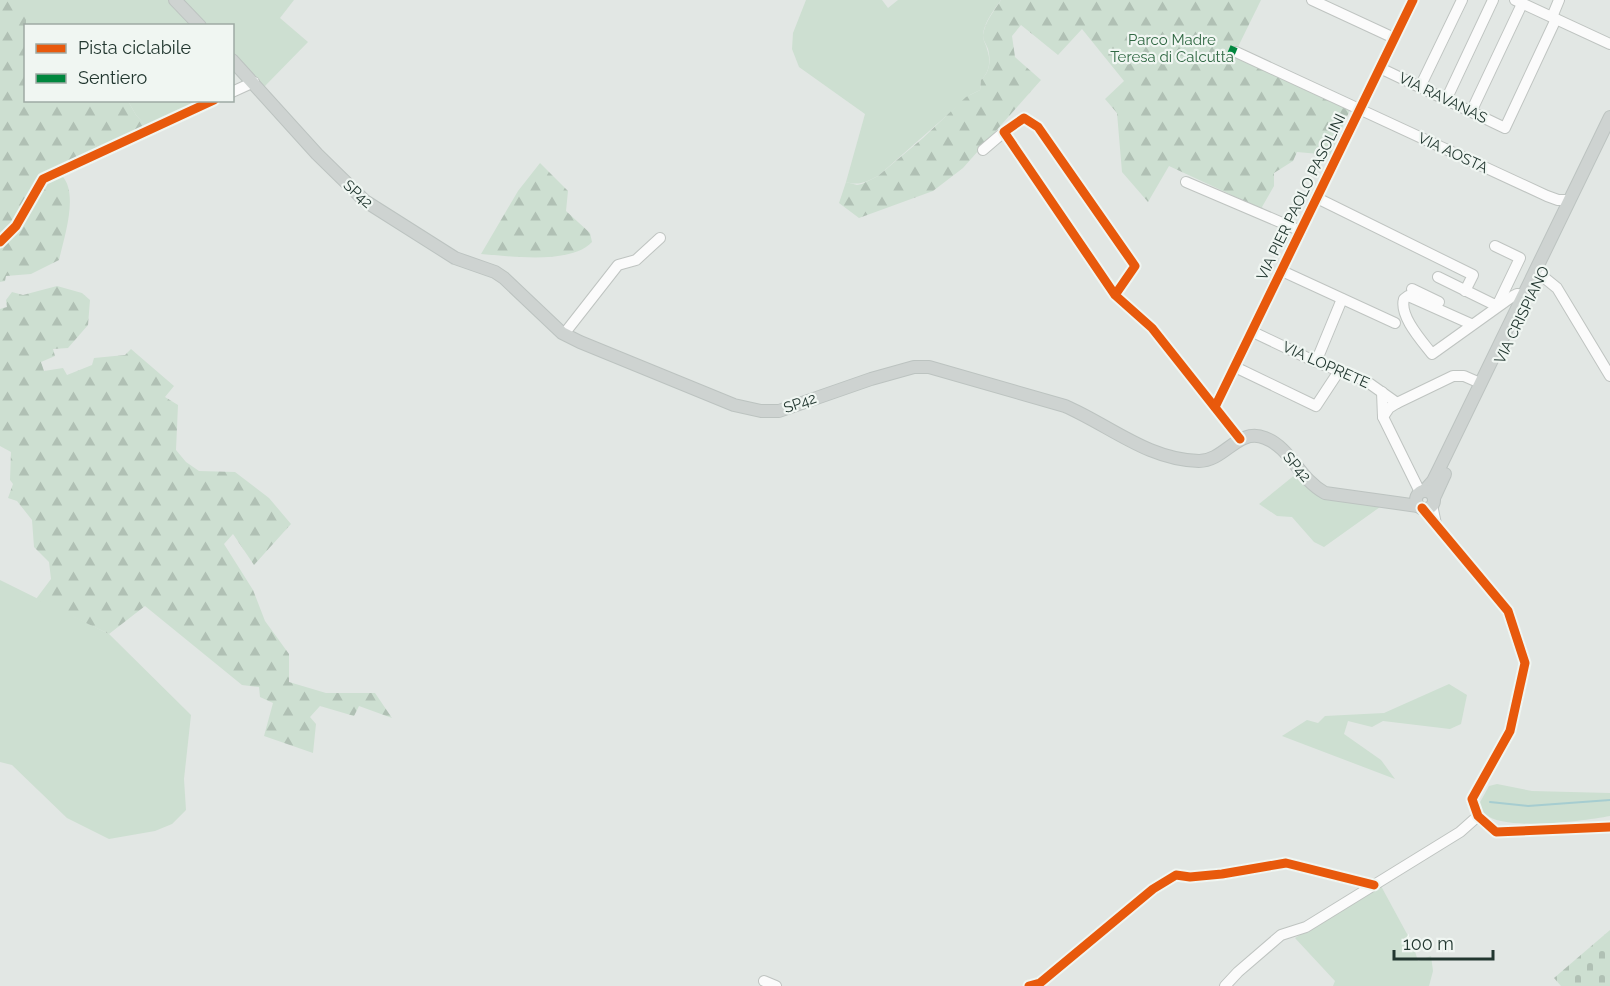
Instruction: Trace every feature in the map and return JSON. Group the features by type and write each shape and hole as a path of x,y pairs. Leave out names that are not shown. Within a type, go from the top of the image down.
{"main road":[{"path":"175,0 198,24"},
{"name":"SP42","path":"234,62 365,201 455,258 495,272 504,278 564,334 747,409 778,411 871,379 914,367 929,367 1065,406 1083,414 1127,441 1184,459 1207,461 1240,439 1256,435 1277,444 1311,485 1324,492 1398,502 1424,499"},
{"name":"VIA CRISPIANO","path":"1424,499 1610,117"},
{"name":"VIA CRISPIANO","path":"1424,499 1541,275 1610,133"}],"street":[{"path":"1312,0 1394,38"},
{"name":"VIA PIER PAOLO PASOLINI","path":"1215,407 1413,0"},
{"path":"1420,87 1462,0"},
{"path":"1446,100 1493,0"},
{"path":"1554,18 1559,0"},
{"path":"1471,112 1519,2 1610,44"},
{"name":"VIA RAVANAS","path":"1380,68 1505,128 1554,18"},
{"name":"VIA AOSTA","path":"1236,52 1547,196"},
{"path":"234,91 254,82"},
{"path":"0,242 16,226 43,179 210,102"},
{"path":"982,150 1024,118 1038,127 1135,266 1115,296"},
{"path":"1004,132 1115,296 1152,328 1240,439"},
{"path":"1186,182 1301,231"},
{"path":"1547,196 1558,201 1570,200"},
{"path":"1547,196 1562,216"},
{"path":"1317,198 1473,275 1465,291"},
{"path":"564,334 618,265 636,260 660,238"},
{"path":"1438,277 1497,306 1520,258 1495,246"},
{"path":"1282,271 1395,323"},
{"path":"1541,275 1557,288 1610,376"},
{"name":"VIA CRISPIANO","path":"1412,289 1470,318 1497,306"},
{"name":"VIA CRISPIANO","path":"1471,324 1408,296 1402,305 1414,331 1432,354 1497,306 1513,296 1524,295"},
{"path":"1316,362 1342,299"},
{"name":"VIA LOPRETE","path":"1252,332 1316,362 1366,381 1396,403"},
{"path":"1235,367 1316,406 1339,371"},
{"path":"1383,417 1396,403 1453,376 1464,376 1480,383"},
{"path":"1382,392 1383,417 1436,524 1508,611 1525,663 1510,731 1472,799 1478,816 1496,832 1610,827"},
{"path":"1225,986 1281,935 1306,927 1460,832 1478,816"},
{"path":"1029,986 1040,982 1153,889 1176,875 1190,877 1222,874 1286,863 1374,885"},
{"path":"764,981 776,986"}],"green space":[{"path":"0,0 26,0 24,102 129,102 147,127 143,134 62,176 67,184 70,204 59,260 31,274 6,276 5,281 0,282"},
{"path":"26,0 172,0 194,24 26,24"},
{"path":"179,0 294,0 280,18 308,42 265,86 266,92 234,58 234,24 202,24"},
{"path":"806,0 882,0 888,8 898,0 1001,0 985,25 983,37 989,62 988,70 981,80 980,90 970,95 878,176 862,183 846,182 865,114 799,67 792,49 793,33"},
{"name":"Parco Madre Teresa di Calcutta","path":"1001,0 1261,0 1235,53 1350,110 1330,155 1297,152 1293,161 1274,173 1274,186 1262,207 1264,210 1169,166 1148,202 1122,172 1117,113 1105,99 1124,81 1082,29 1058,55 1021,25 1012,36 1015,57 1041,80 963,168 933,191 859,218 839,203 846,182 857,185 878,176 966,97 980,90 981,80 988,70 989,62 988,49 983,37 984,30"},
{"path":"129,102 220,102 143,134 147,127"},
{"path":"540,163 568,191 566,211 590,233 592,242 570,254 555,256 523,257 481,254 518,191"},
{"path":"57,286 82,293 90,300 88,325 68,348 53,349 55,356 41,362 44,371 63,368 67,375 92,365 94,358 125,355 131,349 174,386 165,397 178,405 176,450 186,462 199,471 235,472 269,498 291,524 254,565 233,534 224,544 253,590 265,621 289,654 289,682 326,693 375,693 392,718 359,706 354,716 320,706 310,717 316,724 313,753 264,736 273,703 260,697 259,687 242,685 145,606 109,634 36,599 51,579 49,562 34,547 32,520 17,501 8,498 13,484 10,480 11,452 0,446 0,309 7,307 6,300 12,292 23,295"},
{"path":"1296,474 1319,495 1379,503 1380,507 1324,547 1314,542 1292,517 1277,516 1259,504"},
{"path":"0,580 109,634 191,715 184,779 186,810 172,824 155,831 109,839 67,818 12,765 0,762"},
{"path":"1449,684 1467,695 1461,724 1450,729 1383,721 1372,727 1348,721 1344,734 1381,760 1395,779 1282,736 1307,720 1318,723 1325,716 1384,713"},
{"path":"1497,784 1532,791 1610,793 1610,816 1528,824 1496,820 1485,814 1479,804 1489,786"},
{"path":"1381,886 1413,945 1418,961 1431,956 1433,971 1429,986 1333,986 1335,981 1295,938"},
{"path":"1610,930 1610,986 1561,986 1554,978"}],"waterway":[{"path":"1490,802 1528,806 1610,800"}],"marked path":[{"path":"1229,49 1236,52"}],"cycle path":[{"path":"1215,407 1413,0"},
{"path":"0,242 16,226 43,179 210,102"},
{"path":"1115,295 1135,266 1038,127 1024,118 1004,132 1115,295 1152,328 1240,439"},
{"path":"1422,508 1508,611 1525,663 1510,731 1472,799 1478,816 1496,832 1610,827"},
{"path":"1029,986 1040,983 1153,889 1176,875 1190,877 1222,874 1286,863 1374,885"}]}
